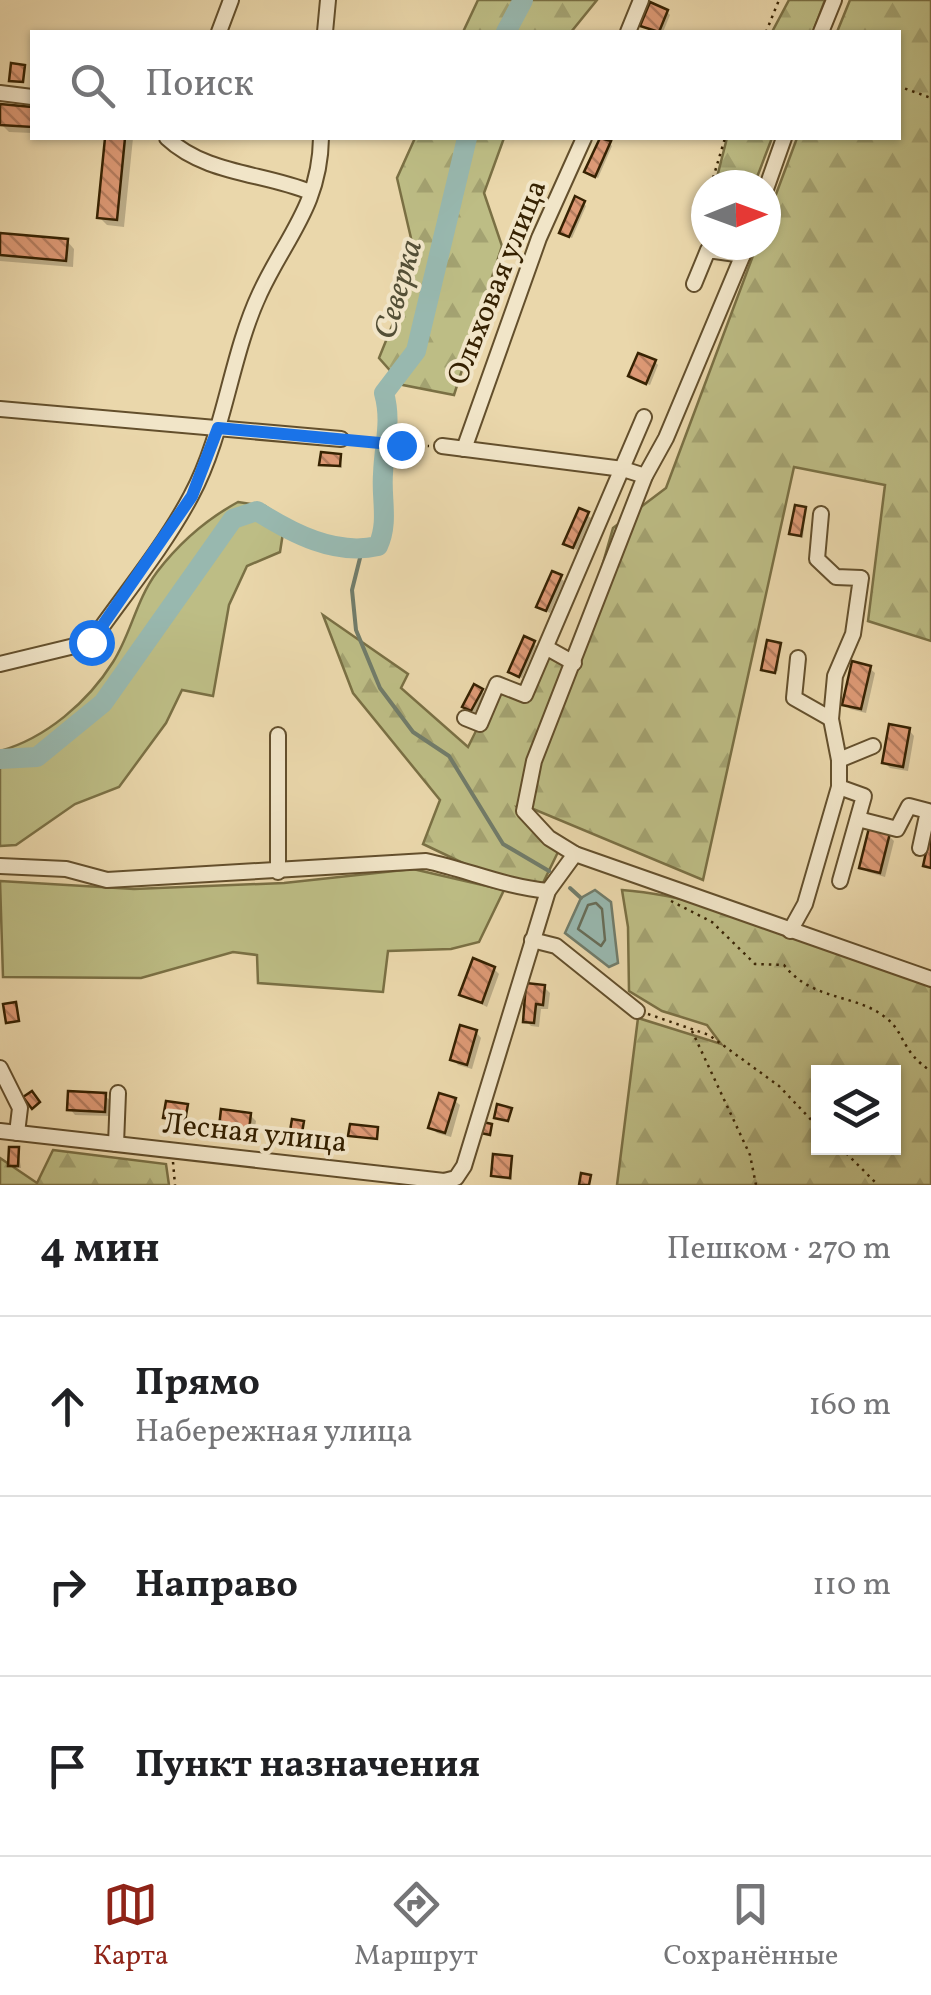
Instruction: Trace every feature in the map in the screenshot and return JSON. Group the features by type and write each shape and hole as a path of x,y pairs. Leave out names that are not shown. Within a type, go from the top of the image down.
{"street":[{"path":"220,30 231,0"},
{"path":"325,30 328,0"},
{"path":"629,30 641,0"},
{"path":"822,30 834,0"},
{"path":"0,93 30,97"},
{"path":"170,140 206,164 279,179 310,192"},
{"path":"0,664 91,642 192,496 218,428 260,293 300,226 322,140"},
{"name":"Ольховая улица","path":"464,449 538,238 583,140"},
{"path":"773,170 783,140"},
{"path":"694,284 704,260"},
{"path":"741,260 646,476 534,761 524,810 548,838 574,854 931,979"},
{"path":"0,409 341,439"},
{"path":"464,718 480,724 497,684 524,695 644,418"},
{"path":"442,446 623,469 646,476"},
{"path":"790,930 804,904 838,787 839,760 830,719 835,676 853,634 860,578 836,576 817,559 821,514"},
{"path":"547,648 574,663"},
{"path":"798,658 794,698 830,719"},
{"path":"278,735 278,872"},
{"path":"839,760 873,746"},
{"path":"838,787 864,796 840,881"},
{"path":"858,818 897,828 909,806 928,811 920,848"},
{"name":"Лесная улица","path":"0,1131 444,1181 456,1178 464,1166 548,891 574,854"},
{"path":"0,866 66,869 107,880 426,861 506,884 548,891"},
{"path":"532,940 556,946 637,1011"},
{"path":"0,1068 20,1108 16,1133"},
{"path":"116,1144 118,1092"}],"path":[{"path":"767,30 779,0"},
{"path":"901,87 931,98"},
{"path":"712,170 723,140"},
{"path":"341,439 442,446"},
{"path":"660,896 712,922 756,964 784,965 798,982 887,1018 912,1058 931,1071"},
{"path":"637,1011 708,1036 780,1086 811,1119"},
{"path":"691,1030 750,1155 756,1185"},
{"path":"173,1150 175,1185"},
{"path":"848,1155 878,1185"}],"green space":[{"path":"478,0 597,0 573,30 464,30"},
{"path":"789,0 825,0 814,30 773,30"},
{"path":"850,0 931,0 931,641 868,621 885,485 794,467 703,880 531,808 517,807 558,852 542,885 488,875 423,844 440,800 353,693 323,615 408,674 401,688 468,747 498,687 526,698 547,652 573,668 613,528 666,488 751,260 781,260 781,181 796,140 901,140 901,30 838,30"},
{"path":"414,140 503,140 484,193 502,246 454,395 403,385 379,358 417,264 397,178"},
{"path":"726,140 771,140 760,170 719,170"},
{"path":"238,502 265,506 285,520 280,552 247,566 229,605 213,696 182,690 166,723 119,787 75,804 16,845 0,846 0,751 49,728 91,691 119,651 157,572 194,532"},
{"path":"413,869 504,890 479,942 451,949 388,951 383,992 258,983 257,955 233,952 141,978 3,977 0,881 134,889 284,883"},
{"path":"622,890 661,895 738,915 931,981 931,1185 617,1185 638,1018 721,1044 707,1025 662,1011 629,991 628,927"},
{"path":"53,1150 166,1164 169,1185 0,1185 0,1158 37,1183"}],"water":[{"path":"595,890 611,902 618,963 609,967 565,933 581,898"}],"building":[{"path":"650,2 668,10 660,30 640,26"},
{"path":"11,63 25,65 23,82 9,81"},
{"path":"0,104 30,107 30,127 0,125"},
{"path":"105,140 125,140 117,220 97,218"},
{"path":"599,140 611,141 595,177 584,172"},
{"path":"575,196 585,201 569,237 559,233"},
{"path":"0,233 68,239 66,261 0,255"},
{"path":"638,353 656,360 646,384 628,376"},
{"path":"321,452 341,454 340,466 319,465"},
{"path":"795,505 806,507 801,536 789,534"},
{"path":"579,508 589,512 573,548 563,544"},
{"path":"552,571 562,575 546,611 536,607"},
{"path":"524,636 535,641 519,677 508,672"},
{"path":"767,640 781,643 775,673 761,670"},
{"path":"852,661 871,666 861,709 842,705"},
{"path":"474,684 483,689 471,711 462,707"},
{"path":"889,724 910,728 903,767 882,763"},
{"path":"869,828 890,833 880,873 859,868"},
{"path":"931,829 931,868 923,866"},
{"path":"473,958 495,967 482,1003 459,995"},
{"path":"526,983 545,985 543,1005 536,1004 534,1023 523,1022"},
{"path":"16,1002 19,1021 6,1023 3,1004"},
{"path":"460,1025 477,1030 467,1065 450,1060"},
{"path":"32,1091 40,1102 32,1109 23,1097"},
{"path":"68,1091 106,1093 105,1112 67,1110"},
{"path":"439,1093 456,1098 445,1133 428,1128"},
{"path":"166,1101 188,1104 185,1121 163,1118"},
{"path":"497,1104 512,1108 508,1121 494,1118"},
{"path":"221,1109 251,1113 249,1131 219,1127"},
{"path":"292,1119 304,1121 302,1133 290,1131"},
{"path":"483,1122 492,1124 490,1135 481,1133"},
{"path":"350,1124 378,1127 377,1139 348,1136"},
{"path":"9,1147 19,1147 18,1166 8,1166"},
{"path":"493,1154 512,1156 510,1178 491,1176"},
{"path":"581,1173 591,1175 589,1185 579,1185"}],"waterway":[{"name":"Северка","path":"507,30 523,0"},
{"name":"Северка","path":"0,759 37,757 103,703 233,519 257,511 299,534 330,545 378,546 384,519 384,393 416,351 467,140"},
{"path":"362,550 352,590 356,630 380,688 413,732 449,756 503,844 549,871"},
{"path":"570,888 581,898"}],"route":[{"path":"91,642 192,496 218,428 401,445"}]}
